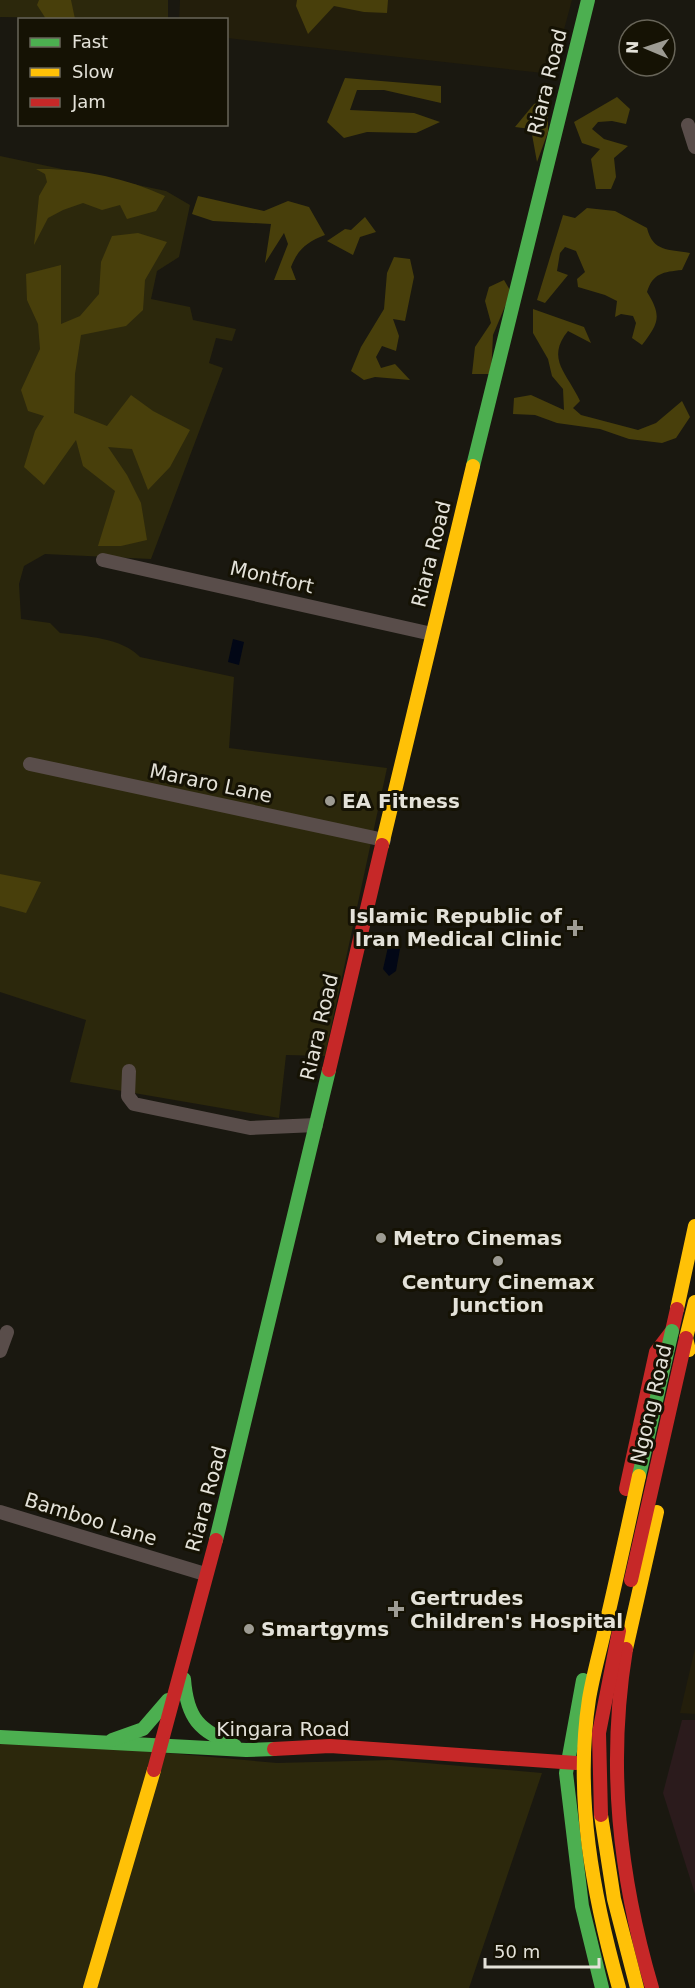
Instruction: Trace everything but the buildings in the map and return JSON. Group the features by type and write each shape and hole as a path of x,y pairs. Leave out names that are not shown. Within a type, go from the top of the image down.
{"main road":[{"name":"Riara Road","path":"90,1988 183,1669 205,1574 213,1554 432,634 588,0"},
{"name":"Ngong Road","path":"619,1988 597,1911 585,1828 584,1742 588,1699 695,1226"},
{"path":"686,1338 695,1302"},
{"name":"Ngong Road","path":"601,1985 582,1906 572,1840 565,1762 656,1352 672,1331"},
{"name":"Ngong Road","path":"637,1988 638,1969 620,1845 616,1732 623,1673 691,1360 686,1338"},
{"name":"Ngong Road","path":"652,1988 638,1969 618,1921 604,1856 598,1746 615,1647 686,1338"},
{"path":"183,1669 185,1695 196,1725 217,1738 246,1750"},
{"path":"105,1742 143,1729 160,1713 178,1685"},
{"name":"Kingara Road","path":"0,1737 246,1750 330,1746 616,1766"},
{"path":"586,1988 601,1985 638,1969"}],"street":[{"path":"688,125 695,147"},
{"name":"Montfort","path":"104,561 432,634"},
{"name":"Mararo Lane","path":"30,764 384,840"},
{"path":"129,1071 128,1096 134,1104 250,1128 316,1125"},
{"path":"0,1351 6,1332"},
{"name":"Bamboo Lane","path":"0,1512 205,1574"}],"shaded area":[{"path":"0,0 168,0 168,18 0,17"},
{"path":"39,0 71,0 75,18 45,18 37,5"},
{"path":"180,0 572,0 552,74 228,38 228,18 179,18"},
{"path":"297,0 388,0 387,13 364,12 334,6 308,34 296,6"},
{"path":"345,78 441,86 441,103 384,90 357,90 350,110 414,113 440,122 416,133 367,132 344,138 327,122"},
{"path":"617,97 630,109 626,124 612,121 598,122 592,129 604,139 628,146 614,158 616,177 611,189 596,189 591,159 600,149 582,143 574,122"},
{"path":"548,100 548,132 537,162 531,129 515,127 534,104"},
{"path":"0,156 166,191 190,205 179,257 157,271 151,299 190,307 193,320 236,329 232,341 216,338 209,363 223,368 151,559 45,554 24,566 19,584 21,619 50,623 60,633 114,642 140,657 234,677 229,748 387,768 325,1056 286,1055 279,1118 70,1082 86,1020 0,992"},
{"path":"36,169 69,170 102,175 135,184 165,196 156,211 127,219 120,205 102,210 83,203 63,210 48,218 34,245 39,196 47,182 45,174"},
{"path":"198,196 264,211 288,201 309,207 325,235 308,243 297,255 291,267 296,280 274,280 288,244 284,233 265,263 271,224 213,221 192,214"},
{"path":"587,208 615,211 647,228 653,241 662,248 690,253 682,270 660,275 649,286 647,292 655,307 656,319 652,331 642,345 632,338 636,323 633,316 621,314 615,317 617,301 578,287 577,279 585,272 576,251 565,247 560,253 557,271 568,275 545,303 537,300 563,215 575,218"},
{"path":"365,217 376,232 360,237 353,255 327,241 345,229 351,230"},
{"path":"138,233 167,242 145,280 143,310 126,326 81,335 75,374 74,413 107,426 131,395 153,411 190,430 170,467 148,490 132,449 108,447 127,475 141,503 147,540 121,546 98,546 115,491 83,466 76,440 44,485 24,467 35,431 44,416 28,411 21,390 40,349 38,324 27,300 26,274 61,265 61,324 80,316 99,294 101,262 112,236"},
{"path":"394,257 410,259 414,277 405,321 393,319 399,336 396,351 382,346 376,357 381,368 395,364 410,380 375,377 364,380 351,371 361,347 384,309 387,273"},
{"path":"504,280 511,292 493,335 491,374 472,374 475,347 491,323 485,301 489,287"},
{"path":"533,309 584,327 591,343 568,331 558,350 561,366 580,401 573,408 581,415 638,430 656,423 682,401 690,417 676,438 662,443 629,439 600,429 557,423 535,415 513,414 514,398 531,395 564,410 563,389 552,376 548,359 533,333"},
{"path":"233,639 244,642 239,665 228,662"},
{"path":"0,874 41,882 26,913 0,906"},
{"path":"388,947 400,949 396,971 389,976 383,969"},
{"path":"695,1648 695,1714 680,1713"},
{"path":"682,1720 695,1720 695,1894 663,1793"},
{"path":"0,1742 134,1750 277,1763 391,1760 542,1773 469,1988 0,1988"}],"traffic: fast":[{"path":"473,466 588,0"},
{"path":"216,1540 329,1070"},
{"path":"639,1476 672,1331"},
{"path":"184,1679 188,1704 197,1721 212,1734 235,1746"},
{"path":"583,1680 566,1773 582,1906 602,1988"},
{"path":"112,1740 143,1729 168,1700"},
{"path":"0,1737 246,1750 274,1749"}],"traffic: slow":[{"path":"382,845 473,466"},
{"path":"677,1309 695,1226"},
{"path":"689,1350 686,1338 695,1302"},
{"path":"619,1988 601,1917 589,1845 585,1809 585,1735 592,1681 639,1476"},
{"path":"626,1649 657,1512"},
{"path":"90,1988 154,1770"},
{"path":"601,1815 614,1899 637,1988"}],"traffic: jam":[{"path":"329,1070 382,845"},
{"path":"626,1489 656,1352 672,1331 677,1309"},
{"path":"631,1580 686,1338"},
{"path":"154,1770 216,1540"},
{"path":"601,1815 599,1733 619,1631"},
{"path":"626,1649 617,1735 619,1820 631,1904 652,1988"},
{"path":"274,1749 330,1746 576,1763"}],"place":[{"name":"EA Fitness","path":"330,801"},
{"name":"Islamic Republic of Iran Medical Clinic","path":"575,928"},
{"name":"Metro Cinemas","path":"381,1238"},
{"name":"Century Cinemax Junction","path":"498,1261"},
{"name":"Gertrudes Children's Hospital","path":"396,1609"},
{"name":"Smartgyms","path":"249,1629"}]}
